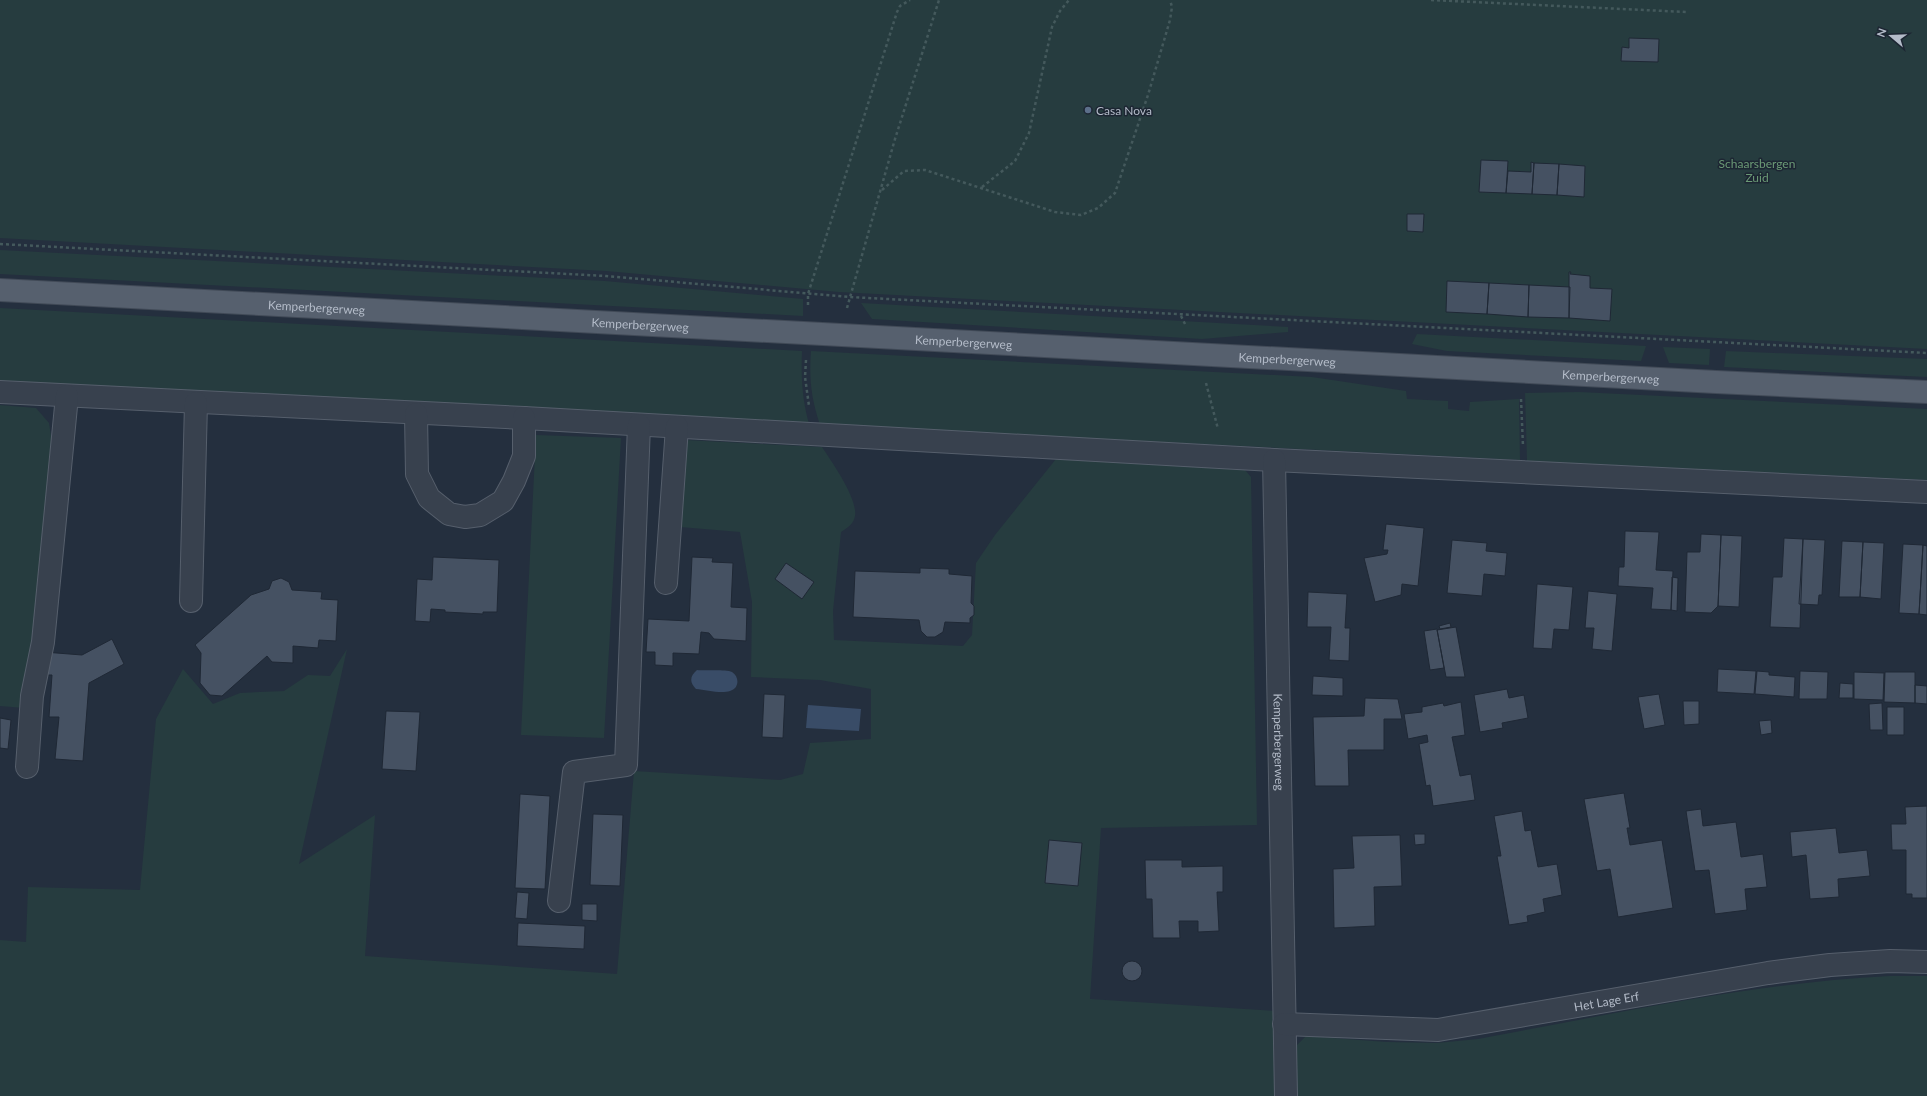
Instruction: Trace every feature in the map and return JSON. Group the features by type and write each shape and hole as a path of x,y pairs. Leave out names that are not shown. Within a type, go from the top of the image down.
{"main road":[{"name":"Kemperbergerweg","path":"0,290 1927,392"}],"street":[{"path":"0,392 416,414 524,418 818,436 1274,460 1927,492"},
{"path":"28,767 32,696 43,642 67,396"},
{"path":"191,601 196,403"},
{"path":"416,414 417,474 429,498 449,514 465,517 480,515 503,501 514,481 524,456 524,418"},
{"path":"559,901 574,772 626,765 639,425"},
{"path":"666,583 677,427"},
{"name":"Kemperbergerweg","path":"1274,460 1286,1096"},
{"name":"Het Lage Erf","path":"1284,1024 1438,1030 1477,1025 1776,972 1838,964 1890,961 1927,962"}],"path":[{"path":"818,436 808,404 805,377 808,294 897,12 900,6 910,0"},
{"path":"841,334 849,297 882,190 895,139 939,0"},
{"path":"982,188 1015,160 1029,133 1052,27 1060,11 1069,0"},
{"path":"882,190 904,171 925,170 1055,212 1081,215 1098,208 1115,193 1148,95 1170,20 1172,7 1170,0"},
{"path":"1431,0 1686,12"},
{"path":"0,244 606,276 849,297 1181,316 1927,353"},
{"path":"1181,316 1199,354 1225,457"},
{"path":"1514,398 1520,398 1525,472"}],"green space":[{"name":"Schaarsbergen Zuid","path":"0,0 1927,0 1927,349 839,292 606,271 0,238"},
{"path":"0,250 605,281 803,299 803,316 0,274"},
{"path":"861,303 1288,327 1288,332 1202,339 872,319"},
{"path":"0,308 802,351 802,388 809,424 0,382"},
{"path":"1417,334 1646,346 1641,361 1447,351 1412,344"},
{"path":"1663,347 1710,349 1709,365 1669,363"},
{"path":"811,351 1312,377 1406,391 1407,399 1448,401 1448,409 1469,411 1470,402 1519,399 1520,460 820,425 811,388"},
{"path":"1726,351 1927,359 1927,377 1724,367"},
{"path":"1579,392 1927,409 1927,480 1527,461 1525,393"},
{"path":"0,405 36,408 49,423 57,474 24,708 0,706"},
{"path":"536,435 621,438 604,738 521,735"},
{"path":"685,440 822,447 849,491 855,509 855,516 850,526 841,532 833,611 834,640 963,646 972,635 976,563 995,535 1056,459 1245,470 1251,477 1257,825 1101,828 1090,999 1276,1011 1278,1096 0,1096 0,940 26,942 28,887 140,890 156,719 183,669 213,704 240,693 284,691 308,675 330,676 347,649 299,864 375,815 365,956 617,974 634,771 780,780 803,774 810,743 871,739 871,689 820,680 751,677 752,602 740,532 680,527"},
{"path":"1890,976 1927,976 1927,1096 1295,1096 1294,1058 1297,1045 1306,1036 1387,1042 1437,1043 1478,1039 1734,992 1786,985"}],"water":[{"path":"697,670 732,672 735,674 737,685 733,690 726,692 696,689 692,684 691,679"},
{"path":"808,705 861,709 859,731 806,728"}],"building":[{"path":"1629,38 1659,39 1658,62 1621,61 1622,47 1629,48"},
{"path":"1481,160 1508,161 1506,193 1479,192"},
{"path":"1531,162 1534,163 1532,194 1506,193 1508,171 1531,172"},
{"path":"1534,163 1559,164 1557,195 1532,194"},
{"path":"1559,164 1585,166 1584,197 1557,195"},
{"path":"1407,214 1424,214 1423,232 1407,231"},
{"path":"1569,272 1571,272 1570,274 1590,276 1590,288 1612,289 1610,321 1569,318"},
{"path":"1447,281 1489,283 1487,314 1446,312"},
{"path":"1489,283 1529,285 1528,317 1487,314"},
{"path":"1529,285 1570,287 1569,318 1528,317"},
{"path":"1386,524 1424,528 1418,586 1402,584 1401,595 1375,602 1364,558 1387,554 1388,550 1383,550"},
{"path":"1625,531 1659,532 1656,570 1673,571 1671,610 1651,609 1653,588 1618,586 1619,567 1624,567"},
{"path":"1701,534 1721,535 1718,606 1711,613 1685,612 1687,552 1700,552"},
{"path":"1721,535 1742,536 1739,607 1718,606"},
{"path":"1784,538 1803,539 1800,628 1770,627 1773,577 1782,577"},
{"path":"1803,539 1825,540 1822,595 1819,595 1818,605 1799,604"},
{"path":"1452,540 1487,543 1486,551 1507,553 1505,576 1484,574 1482,596 1447,593"},
{"path":"1842,541 1863,542 1860,597 1839,597"},
{"path":"1863,542 1884,543 1881,599 1860,597"},
{"path":"1903,544 1923,545 1919,614 1899,613"},
{"path":"1923,545 1927,546 1927,615 1919,614"},
{"path":"433,557 499,560 497,612 483,612 483,614 445,612 445,610 431,609 430,622 415,621 417,579 432,580"},
{"path":"692,557 713,558 712,562 733,563 731,607 747,608 746,641 714,639 709,633 701,632 699,654 673,653 673,666 655,665 655,652 646,652 648,619 689,621"},
{"path":"786,563 814,582 802,599 775,579"},
{"path":"920,568 949,569 949,574 972,576 971,603 974,606 974,615 970,618 970,623 945,622 943,632 935,637 927,637 921,631 919,620 853,617 855,571 920,573"},
{"path":"1672,577 1678,578 1677,611 1671,610"},
{"path":"281,578 289,582 292,590 322,592 321,599 338,600 336,641 319,640 318,648 293,646 293,663 272,662 267,656 222,696 210,695 200,683 201,653 195,645 251,595 269,589 272,581"},
{"path":"1537,584 1573,587 1569,630 1554,629 1552,649 1533,648"},
{"path":"1588,591 1617,594 1612,651 1592,649 1594,628 1585,628"},
{"path":"1308,592 1347,594 1345,628 1350,628 1349,661 1329,660 1331,627 1307,627"},
{"path":"1450,623 1451,627 1440,629 1439,626"},
{"path":"1456,627 1465,677 1446,677 1437,630"},
{"path":"1437,629 1444,668 1430,670 1424,631"},
{"path":"112,639 124,664 89,683 83,761 55,759 59,717 49,717 52,675 43,675 44,652 82,655"},
{"path":"1718,669 1756,671 1754,694 1717,692"},
{"path":"1757,671 1769,672 1769,675 1795,677 1794,697 1755,694"},
{"path":"1800,671 1828,672 1827,699 1799,699"},
{"path":"1854,672 1884,673 1883,700 1854,699"},
{"path":"1885,672 1915,672 1915,703 1884,702"},
{"path":"1313,676 1343,678 1343,696 1312,695"},
{"path":"1840,683 1853,684 1853,698 1839,698"},
{"path":"1915,685 1927,686 1927,704 1915,703"},
{"path":"1507,689 1509,698 1524,695 1528,718 1502,723 1503,728 1480,732 1474,695"},
{"path":"764,694 785,695 783,738 762,737"},
{"path":"1659,694 1665,725 1644,729 1638,697"},
{"path":"1365,698 1398,699 1402,719 1384,719 1384,750 1348,750 1349,786 1315,786 1313,717 1364,716"},
{"path":"1683,701 1699,701 1699,724 1684,725"},
{"path":"1461,702 1465,735 1452,737 1460,776 1471,774 1475,800 1433,806 1430,785 1426,786 1419,744 1428,742 1427,735 1408,739 1404,714 1422,712 1422,707 1443,703 1444,706"},
{"path":"1882,703 1883,730 1870,730 1869,704"},
{"path":"1887,707 1904,707 1904,735 1887,735"},
{"path":"386,711 420,712 416,771 382,769"},
{"path":"0,718 11,720 8,749 0,748"},
{"path":"1771,720 1772,733 1761,735 1759,721"},
{"path":"1624,793 1630,828 1627,828 1630,845 1662,840 1673,908 1618,917 1610,869 1597,871 1584,799"},
{"path":"520,794 550,796 545,889 515,888"},
{"path":"1927,806 1927,898 1912,898 1912,894 1906,894 1906,850 1892,850 1891,824 1906,824 1905,807"},
{"path":"1701,809 1703,826 1736,822 1741,857 1763,854 1767,887 1745,889 1747,910 1715,914 1709,870 1695,871 1686,811"},
{"path":"1522,811 1525,831 1531,830 1538,867 1557,864 1562,895 1543,899 1545,912 1527,916 1528,922 1509,925 1497,856 1501,856 1494,816"},
{"path":"593,814 623,815 620,886 590,885"},
{"path":"1836,828 1839,853 1867,850 1870,876 1838,879 1839,897 1810,899 1806,855 1792,857 1790,832"},
{"path":"1414,834 1425,834 1425,844 1415,845"},
{"path":"1400,835 1402,886 1374,887 1375,926 1334,928 1333,869 1354,868 1352,836"},
{"path":"1049,840 1082,843 1078,886 1045,883"},
{"path":"1145,860 1182,860 1182,867 1223,866 1223,892 1217,892 1219,931 1198,932 1198,921 1179,921 1180,938 1153,938 1152,899 1146,899"},
{"path":"517,892 529,893 527,919 515,918"},
{"path":"582,904 597,904 597,921 582,920"},
{"path":"518,923 585,926 584,949 517,946"},
{"path":"1128,961 1136,961 1142,967 1142,975 1136,981 1128,981 1122,975 1122,967"}],"place":[{"name":"Casa Nova","path":"1088,110"}]}
